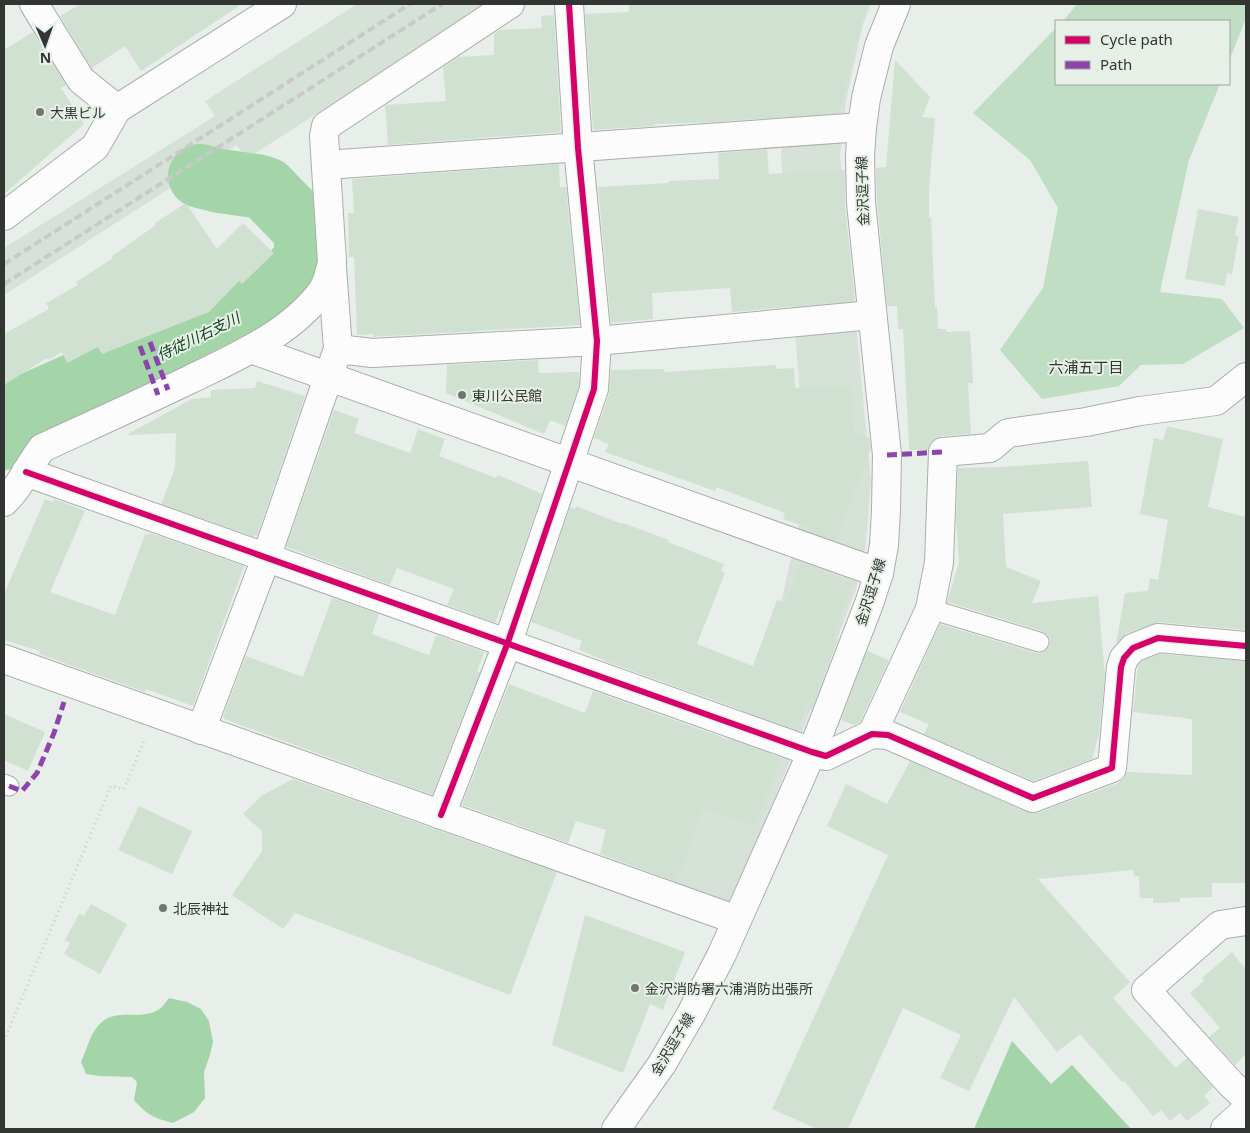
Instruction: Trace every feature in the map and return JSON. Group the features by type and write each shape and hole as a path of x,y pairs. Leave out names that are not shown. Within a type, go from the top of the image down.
{"street":[{"path":"34,4 81,80 117,110"},
{"path":"4,216 95,147 117,110 282,4"},
{"path":"201,730 266,558 338,349 324,136 326,126 510,4"},
{"path":"441,815 508,642 594,389 597,341 578,148 569,4"},
{"name":"金沢逗子線","path":"616,1129 662,1064 691,1014 722,954 812,752 879,573 884,545 887,455 861,203 862,127 866,98 880,46 896,4"},
{"path":"326,165 862,127"},
{"path":"4,502 17,489 30,463 42,448 251,349 281,331 322,291 328,281 332,262"},
{"path":"338,349 372,353 597,341 872,315"},
{"path":"251,349 879,573"},
{"path":"872,734 930,609 939,562 943,452 990,448 1008,433 1086,422 1140,411 1216,401 1246,377"},
{"path":"26,472 508,642 812,752 826,756 872,734 888,735 1033,798 1112,768 1121,668 1124,658 1133,648 1158,638 1246,646"},
{"path":"4,659 737,920"},
{"path":"1246,921 1220,925 1146,990 1246,1098"},
{"path":"1225,1129 1246,1110"}],"lane":[{"path":"930,609 1039,642"}],"path":[{"path":"4,1041 111,786 124,789 155,713"}],"shaded area":[{"path":"357,4 488,4 246,159 237,145 4,295 4,248 215,116 205,101"},
{"path":"814,4 871,4 863,24 846,101 840,155 871,481 866,544 856,589 802,732 730,904 670,883 775,630 800,518 802,419 781,158 793,55"},
{"path":"1077,4 1246,4 1246,18 1230,58 1230,20 1064,20"},
{"path":"1055,29 1055,85 1220,85 1189,160 1160,292 1222,299 1244,328 1183,364 1141,365 1119,386 1042,399 1000,350 1043,288 1058,208 1030,160 973,113"},
{"path":"169,998 187,1002 201,1009 209,1021 213,1042 204,1072 205,1098 194,1112 173,1123 151,1115 134,1100 137,1082 132,1077 86,1074 81,1062 92,1034 103,1021 109,1017 151,1013 161,1008"},
{"path":"1012,1041 1051,1084 1072,1065 1131,1129 974,1129"}],"building":[{"path":"81,4 242,4 141,71 125,46 92,68 60,16"},
{"path":"629,4 867,4 839,113 716,122 655,124 655,126 593,130 585,14 629,12"},
{"path":"554,15 561,132 388,145 385,105 446,101 443,67 458,57 494,55 494,34 499,30 542,28 541,16"},
{"path":"33,32 66,85 61,88 84,124 4,194 4,50"},
{"path":"895,60 930,97 922,117 935,118 929,189 929,218 931,217 935,307 937,306 938,329 946,329 946,332 970,331 973,383 968,383 971,434 942,436 930,444 928,450 909,450 903,329 898,329 897,306 887,306 877,202 876,168 886,167"},
{"path":"767,149 769,174 845,170 845,205 855,301 732,312 730,288 652,293 653,319 611,323 598,187 719,179 718,153"},
{"path":"559,164 560,187 566,187 580,325 373,337 373,334 357,335 354,257 349,257 348,213 354,213 352,179"},
{"path":"186,203 217,249 243,223 274,253 242,284 239,281 209,312 102,354 98,347 67,363 62,352 49,360 47,358 4,385 4,334 49,309 46,303 78,285 76,282 113,258 112,256 156,225 155,223"},
{"path":"1198,209 1239,217 1235,235 1239,236 1232,274 1227,273 1225,286 1185,279"},
{"path":"538,360 539,373 579,372 579,386 565,426 550,420 544,434 446,393 447,365"},
{"path":"776,365 776,369 794,368 795,388 851,385 854,436 869,437 871,448 836,541 811,532 812,529 783,519 785,513 716,487 715,491 605,452 609,444 594,438 609,394 611,370 663,369 664,372"},
{"path":"257,381 305,396 257,536 255,535 254,537 161,504 175,468 176,433 126,435 192,399 211,397 211,390 255,388"},
{"path":"334,410 359,419 354,433 410,453 418,429 445,439 439,456 496,478 498,475 542,494 502,611 500,610 495,623 447,605 454,589 397,568 390,585 286,547"},
{"path":"1167,426 1223,439 1208,507 1246,517 1246,630 1159,622 1127,633 1116,644 1125,593 1148,591 1150,578 1158,580 1168,520 1140,514 1154,438 1163,440"},
{"path":"1088,461 1092,507 1003,514 1006,567 1041,581 1032,603 1098,596 1105,675 1099,734 1092,759 1033,781 924,734 929,724 900,712 940,624 1036,653 1041,653 1050,645 1050,639 1042,631 947,602 959,562 956,519 958,468"},
{"path":"45,499 53,502 54,499 85,511 50,592 115,615 145,534 149,535 150,533 244,566 193,706 146,689 145,692 39,654 40,651 4,640 4,594"},
{"path":"576,506 669,540 668,542 724,564 721,571 725,573 697,644 753,666 777,600 786,603 800,562 825,570 824,573 852,583 834,638 838,640 812,709 806,707 798,730 604,661 579,650 582,641 531,622 570,507 575,509"},
{"path":"332,598 379,614 372,634 429,655 436,635 484,652 477,672 480,672 432,795 224,719 223,717 246,656 303,677"},
{"path":"867,651 889,660 860,722 854,725 841,720"},
{"path":"1160,654 1246,661 1246,883 1212,883 1212,897 1180,898 1180,902 1153,903 1153,898 1140,898 1139,876 1134,876 1133,870 1038,879 1130,982 1113,998 1176,1068 1187,1058 1213,1087 1204,1096 1210,1103 1187,1121 1180,1113 1170,1121 1161,1110 1153,1116 1124,1081 1122,1082 1080,1034 1057,1052 1014,997 969,1091 940,1078 961,1035 903,1008 848,1129 817,1129 772,1109 888,855 827,826 846,784 887,804 910,761 1027,812 1038,813 1118,783 1127,772 1192,775 1192,719 1133,712 1138,666 1142,661"},
{"path":"509,684 585,713 593,691 781,758 755,827 703,808 676,882 600,854 606,830 576,821 568,843 462,805"},
{"path":"4,714 45,732 28,771 4,760"},
{"path":"293,779 557,872 510,995 295,913 283,929 232,895 262,851 262,831 243,814 261,796"},
{"path":"139,806 192,831 172,874 118,850"},
{"path":"91,904 127,924 100,974 64,954 70,943 65,940 79,914 84,916"},
{"path":"585,915 685,952 663,1010 650,1004 623,1073 552,1045"},
{"path":"1232,952 1246,970 1246,1059 1244,1056 1235,1065 1209,1037 1220,1028 1190,993 1204,981 1202,978"}],"waterway":[{"name":"侍従川右支川","path":"4,438 16,418 32,404 86,380 169,352 227,325 262,302 298,269 305,260 306,235 302,226 266,189 200,176"}],"railway":[{"path":"4,264 410,4"},
{"path":"4,284 442,4"}],"marked path":[{"path":"150,342 168,390"},
{"path":"140,346 158,395"},
{"path":"887,455 943,452"},
{"path":"9,786 22,791 37,773 54,733 64,702"}],"cycle path":[{"path":"441,815 508,642 594,389 597,341 578,148 569,4"},
{"path":"26,472 812,752 826,756 872,734 888,735 1033,798 1112,768 1121,667 1124,658 1133,648 1158,638 1246,646"}],"place":[{"name":"大黒ビル","path":"40,112"},
{"name":"東川公民館","path":"462,395"},
{"name":"北辰神社","path":"163,908"},
{"name":"金沢消防署六浦消防出張所","path":"635,988"}],"district":[{"name":"六浦五丁目","path":"1086,367"}]}
